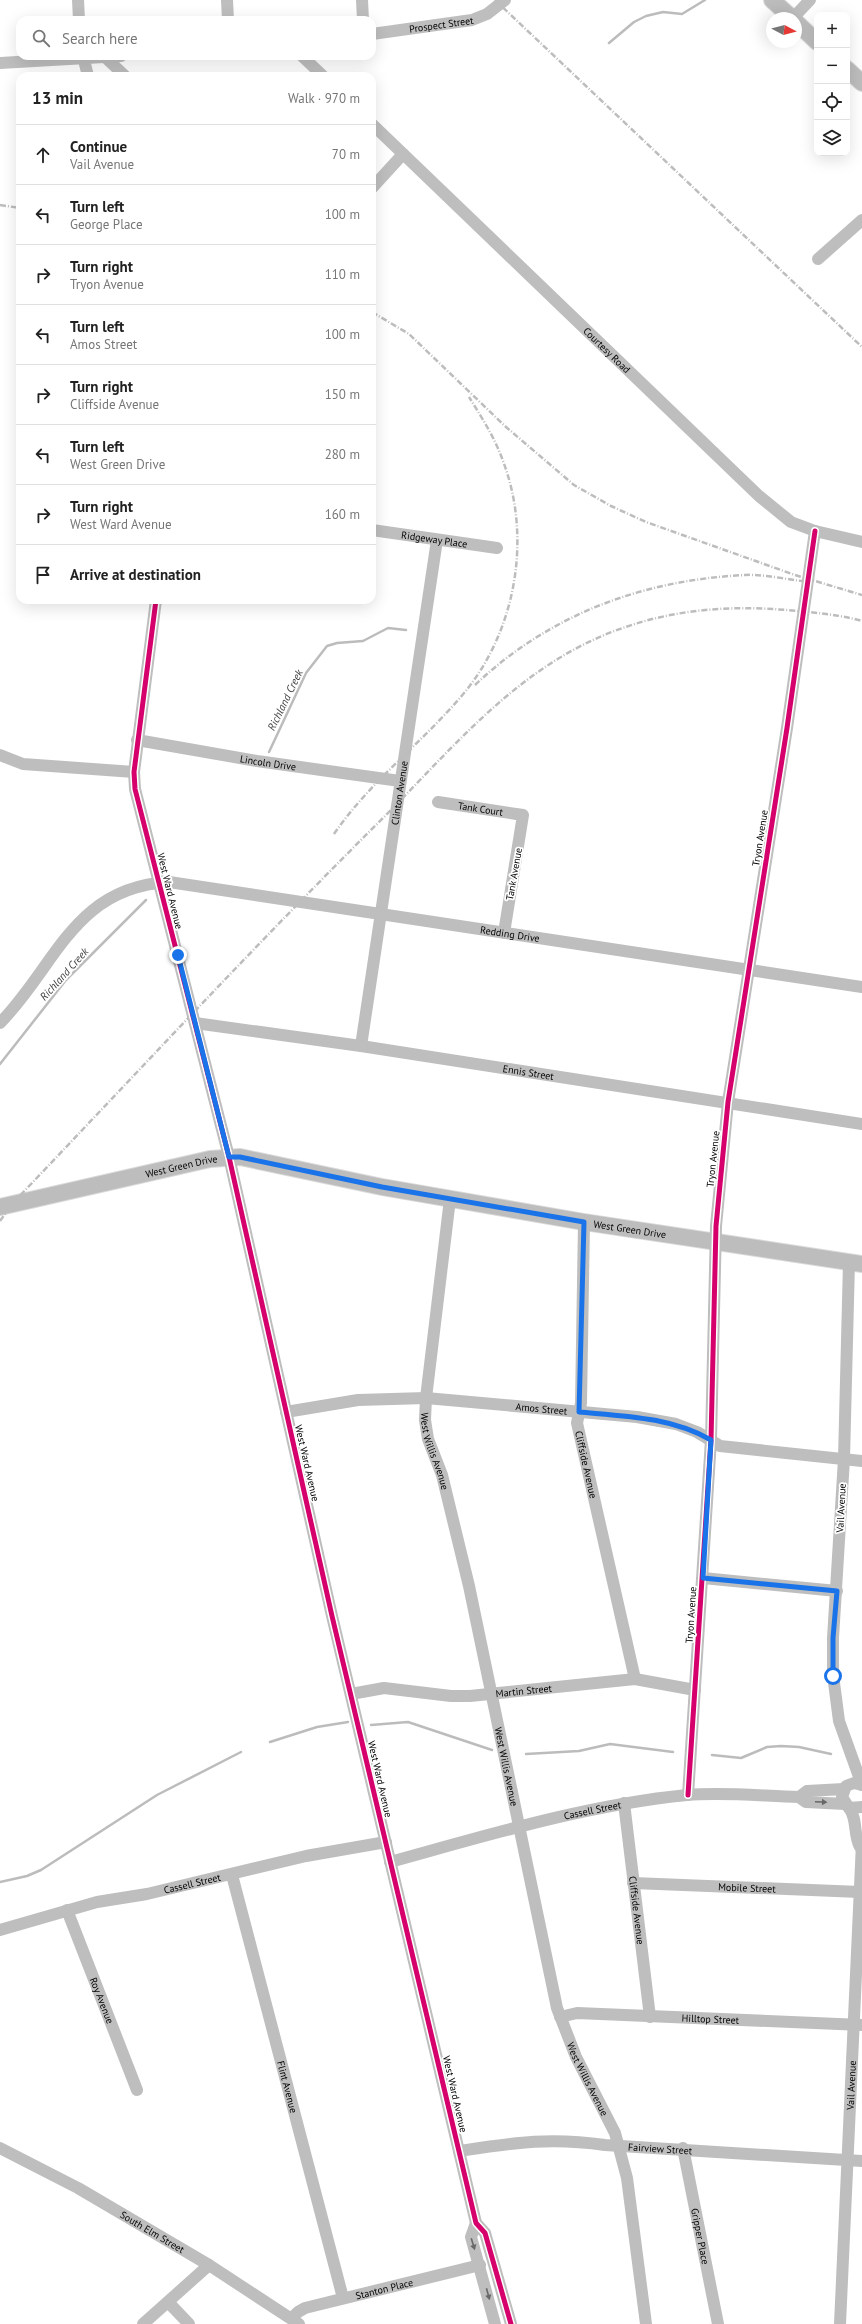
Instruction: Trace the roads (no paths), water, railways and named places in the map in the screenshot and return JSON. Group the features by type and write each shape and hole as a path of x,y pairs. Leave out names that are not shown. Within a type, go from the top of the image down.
{"main road":[{"path":"772,0 785,12"},
{"path":"802,28 814,39"},
{"path":"850,72 862,83"},
{"name":"West Green Drive","path":"0,1207 210,1159 229,1157 450,1199 584,1222 855,1263"}],"street":[{"path":"78,0 79,16"},
{"path":"227,0 228,16"},
{"path":"362,0 363,16"},
{"name":"Prospect Street","path":"376,33 472,20 487,14 506,0"},
{"path":"798,12 810,0"},
{"path":"0,64 47,60"},
{"path":"84,60 87,72"},
{"path":"108,60 121,72"},
{"path":"306,60 319,72"},
{"name":"Courtesy Road","path":"376,128 759,496 791,522 815,531 862,542"},
{"path":"376,184 403,154"},
{"path":"818,259 862,220"},
{"name":"Ridgeway Place","path":"376,531 497,548"},
{"name":"Tryon Avenue","path":"688,1795 711,1440 715,1242 728,1102 815,531"},
{"name":"Clinton Avenue","path":"361,1046 437,540"},
{"name":"West Ward Avenue","path":"155,604 134,772 135,789 229,1157 351,1694 476,2223 485,2234 511,2324"},
{"name":"Lincoln Drive","path":"138,740 257,761 400,781"},
{"path":"0,755 24,764 134,772"},
{"name":"Tank Court","path":"438,802 523,815"},
{"name":"Tank Avenue","path":"504,933 523,815"},
{"name":"Redding Drive","path":"0,1023 34,984 75,925 101,903 138,887 169,882 862,987"},
{"name":"Ennis Street","path":"195,1022 728,1102 862,1124"},
{"name":"West Willis Avenue","path":"450,1199 426,1398 425,1420 428,1439 442,1475 450,1506 492,1694 560,2017 576,2057 615,2133 627,2178 646,2324"},
{"name":"Cliffside Avenue","path":"584,1222 579,1412 576,1423 635,1679"},
{"name":"Vail Avenue","path":"855,1263 837,1591 833,1638 833,1676 839,1721 849,1753 855,1759 862,1785"},
{"name":"Amos Street","path":"286,1412 358,1400 426,1398 637,1417 676,1424 697,1432 720,1446 862,1461"},
{"path":"703,1578 837,1591"},
{"name":"Martin Street","path":"351,1694 384,1688 400,1688 451,1696 492,1694 635,1679 695,1690"},
{"name":"Vail Avenue","path":"840,2324 847,2160 858,2025 861,1845 856,1839 856,1821 842,1797 849,1775 846,1761 849,1753"},
{"name":"Cassell Street","path":"799,1797 807,1791 845,1787 854,1783 862,1785"},
{"name":"Cassell Street","path":"390,1862 520,1827 624,1803 688,1795 799,1797 806,1802 862,1807"},
{"name":"Cliffside Avenue","path":"624,1803 650,2016"},
{"name":"Cassell Street","path":"0,1930 67,1910 232,1875 306,1856 386,1842"},
{"name":"Flint Avenue","path":"232,1875 343,2298"},
{"name":"Mobile Street","path":"633,1883 860,1892"},
{"name":"Roy Avenue","path":"67,1910 137,2090"},
{"name":"Hilltop Street","path":"560,2017 577,2013 858,2025"},
{"name":"Fairview Street","path":"459,2151 514,2142 543,2140 683,2148 862,2161"},
{"name":"South Elm Street","path":"0,2148 78,2188 209,2265 296,2321"},
{"name":"Gripper Place","path":"683,2148 718,2324"},
{"name":"West Ward Avenue","path":"476,2223 471,2236 496,2324"},
{"path":"142,2324 209,2265"},
{"name":"Stanton Place","path":"296,2321 298,2312 305,2308 480,2265"},
{"path":"168,2302 189,2324"}],"waterway":[{"path":"609,43 634,22 646,16 663,12 682,14 705,0"},
{"name":"Richland Creek","path":"269,752 306,673 327,646 337,643 363,641 388,628 406,630"},
{"name":"Richland Creek","path":"0,1064 66,980 146,900"},
{"path":"270,1742 317,1727 348,1722"},
{"path":"371,1725 408,1722 492,1750"},
{"path":"526,1754 579,1751 610,1744 673,1752"},
{"path":"712,1755 741,1758 767,1747 781,1746 799,1747 831,1754"},
{"path":"0,1882 27,1876 41,1870 157,1795 241,1752"}],"railway":[{"path":"495,0 862,347"},
{"path":"0,205 16,207"},
{"path":"376,314 409,334 506,427 574,485 611,506 646,522 795,575 862,595"},
{"path":"334,834 348,815 378,781 444,716 459,699 478,674 494,646 505,617 513,586 517,554 517,523 512,491 496,444 469,397"},
{"path":"475,685 504,660 534,639 566,620 600,605 635,593 670,584 707,578 745,575 766,576 802,581"},
{"path":"0,1221 12,1204 289,913 473,726 521,684 575,649 602,636 656,618 683,613 711,609 768,609 830,614 862,621"}]}
